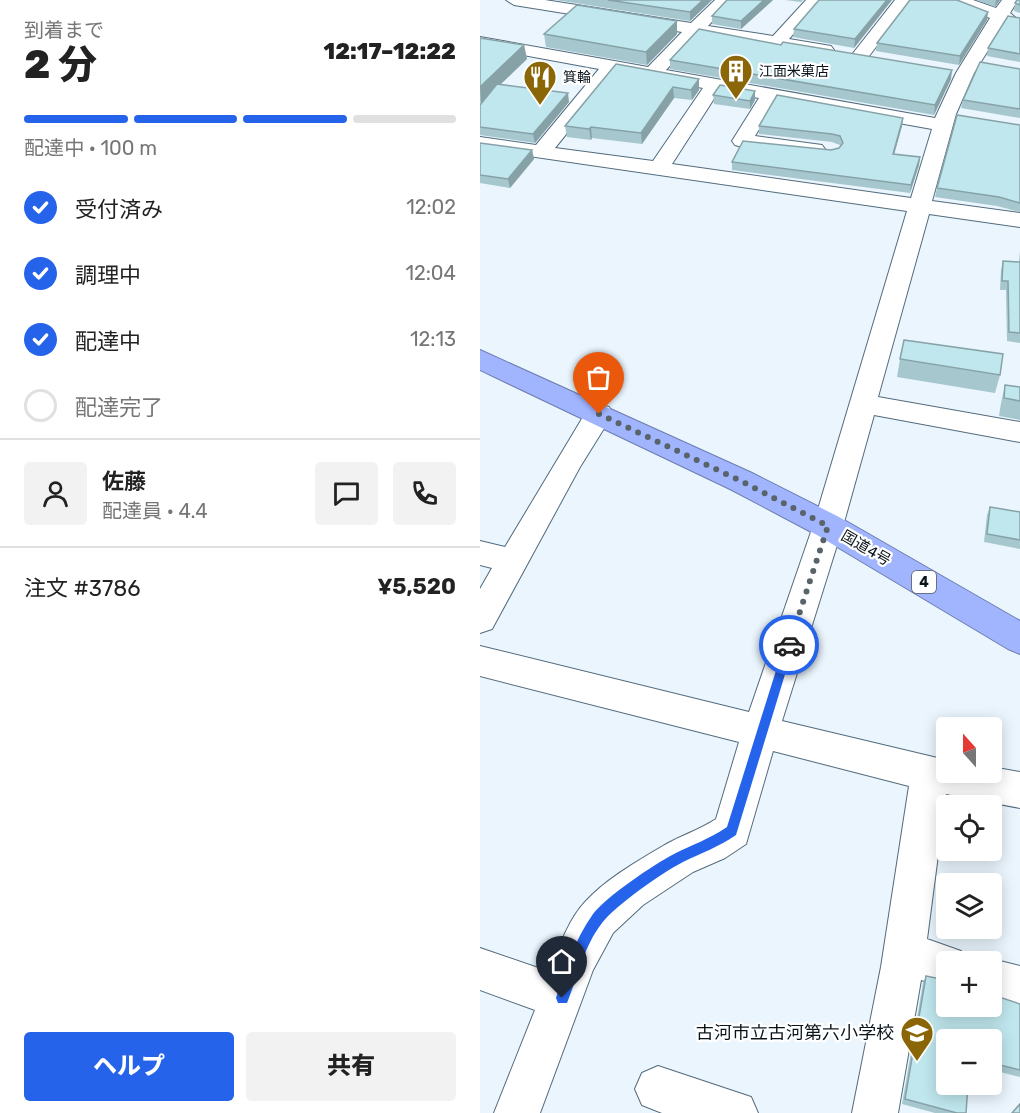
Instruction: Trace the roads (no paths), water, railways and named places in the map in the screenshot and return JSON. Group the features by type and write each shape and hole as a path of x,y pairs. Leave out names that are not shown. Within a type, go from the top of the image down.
{"highway":[{"name":"国道4号","path":"480,359 741,481 828,526 1020,639"}],"street":[{"path":"514,0 556,3 625,17 883,60"},
{"path":"625,17 641,0"},
{"path":"653,72 724,0"},
{"path":"777,42 815,0"},
{"path":"860,56 904,0"},
{"path":"957,0 1005,8 1020,20"},
{"path":"517,1113 576,959 598,918 629,891 679,858 711,845 732,831 760,733 828,526 945,119 968,67 1005,8"},
{"path":"480,42 771,94 945,119 967,117"},
{"path":"541,152 612,65"},
{"path":"942,69 991,65"},
{"path":"658,170 715,83"},
{"path":"771,94 742,141 831,150"},
{"path":"480,143 1020,220"},
{"path":"863,404 1020,432"},
{"path":"480,619 599,414"},
{"path":"480,553 513,561"},
{"path":"480,661 930,774 1020,790"},
{"path":"875,1113 904,954 930,774"},
{"path":"904,954 936,963"},
{"path":"480,969 562,998"},
{"path":"1002,983 1020,988"},
{"path":"658,1089 735,1113"}],"place":[{"name":"江面米菓店","path":"736,100"},
{"name":"箕輪","path":"540,106"},
{"name":"古河市立古河第六小学校","path":"917,1062"}]}
